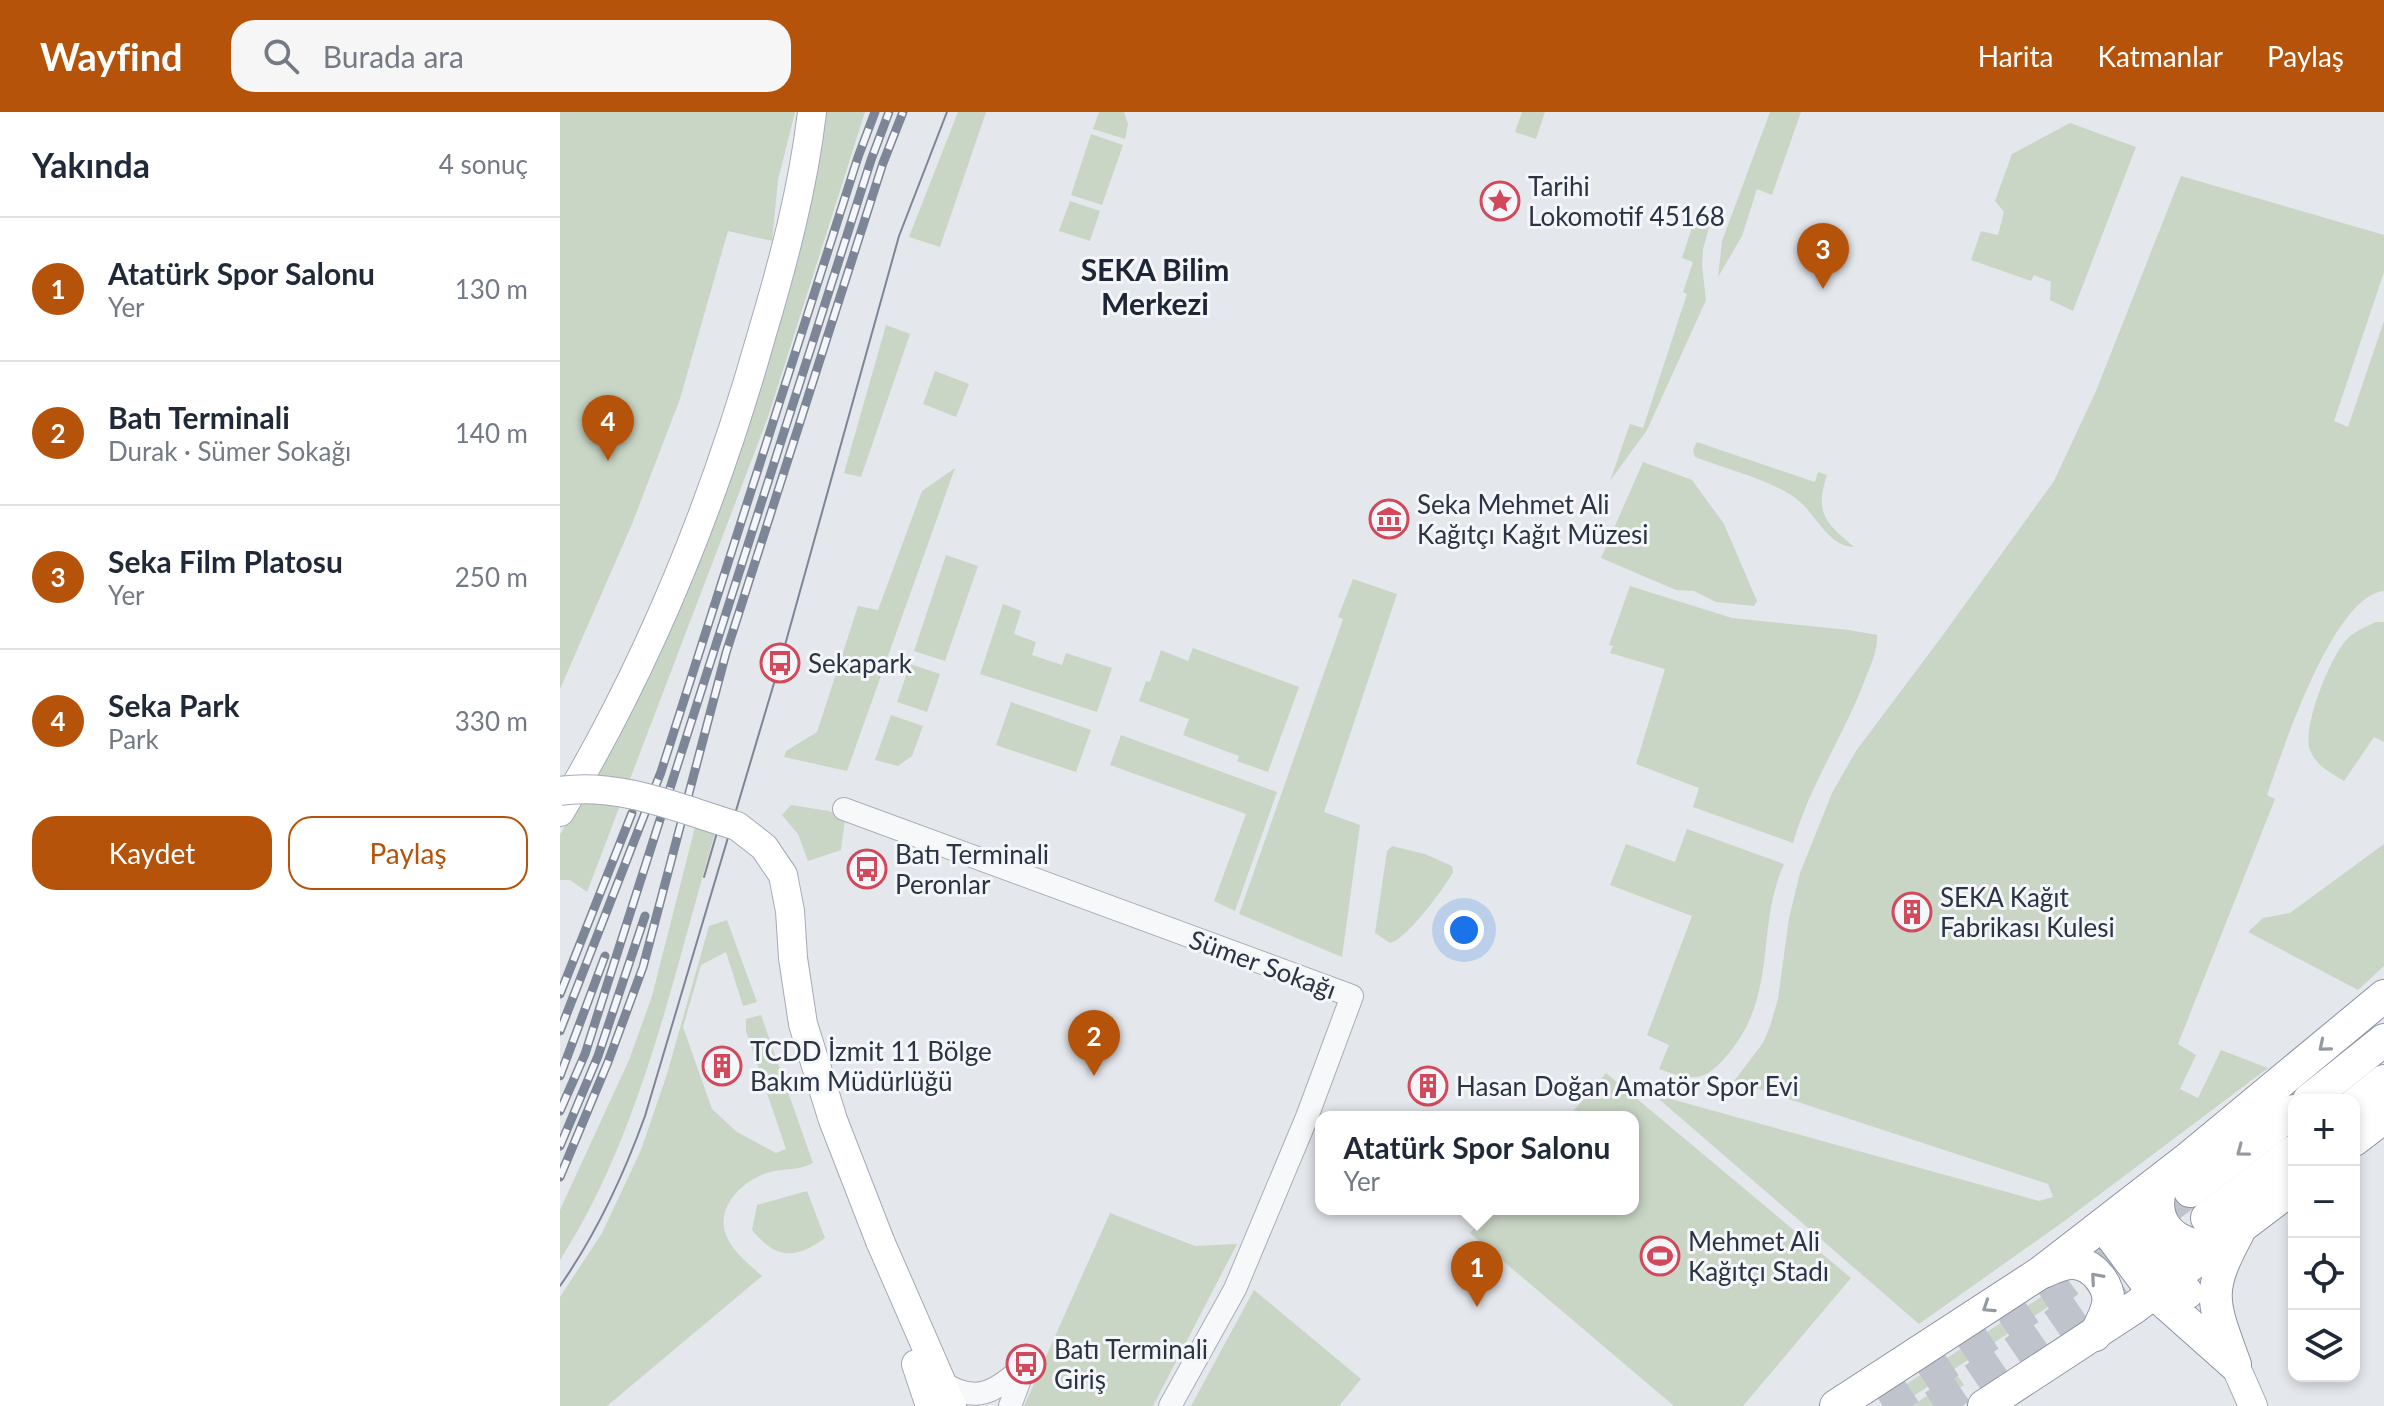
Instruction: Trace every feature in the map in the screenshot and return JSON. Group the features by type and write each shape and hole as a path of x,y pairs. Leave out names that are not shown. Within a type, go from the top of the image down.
{"highway":[{"path":"2288,1191 2241,1226 2211,1232 2187,1245 2170,1231 2159,1213 2157,1201 2384,996"},
{"path":"2316,1094 2384,1040"},
{"path":"2360,1100 2384,1081"},
{"path":"1836,1406 2040,1273 2114,1217 2178,1184 2288,1115"},
{"path":"2360,1135 2384,1117"},
{"path":"1984,1406 2095,1335 2165,1285 2211,1232 2288,1157"},
{"path":"2114,1217 2165,1285 2235,1365"},
{"path":"2235,1365 2214,1308 2219,1271 2241,1226"},
{"path":"2040,1273 2062,1264 2077,1263 2091,1269 2100,1279 2109,1302 2095,1335"}],"main road":[{"path":"560,812 604,733 691,549 738,420 785,255 812,112"},
{"path":"560,791 589,789 633,795 737,826 751,835 774,860 787,889 797,996 814,1067 941,1398"},
{"path":"2235,1365 2253,1406"}],"street":[{"name":"Sümer Sokağı","path":"844,809 1352,996 1307,1117 1235,1289 1170,1406"},
{"path":"941,1398 954,1394 966,1398 977,1396 1001,1387 1026,1364 1010,1406"}],"green space":[{"path":"560,112 795,112 778,180 772,241 728,231 680,399 632,524 560,689"},
{"path":"824,112 865,112 768,417 587,892 570,880 560,880 560,835 694,573 728,486 765,375 794,266"},
{"path":"958,112 986,112 940,247 909,237"},
{"path":"1099,112 1124,112 1128,124 1125,139 1093,129"},
{"path":"1522,112 1545,112 1536,139 1515,132"},
{"path":"1770,112 1801,112 1772,195 1757,189 1742,236 1718,277 1722,241"},
{"path":"2070,123 2136,147 2073,311 2050,300 2051,282 2034,275 2031,281 1971,260 1981,231 1998,235 2004,212 1995,201 2012,154"},
{"path":"1091,134 1123,145 1102,205 1071,195"},
{"path":"2181,176 2384,235 2384,272 2334,421 2348,427 2384,321 2384,591 2365,599 2346,619 2312,678 2267,795 2275,799 2178,1044 2196,1055 2180,1089 2198,1098 2221,1050 2268,1068 2063,1222 1919,1324 1653,1094 2039,1201 2053,1197 2048,1184 1734,1081 1763,1043 1770,1026 1778,999 1789,918 1800,873 1832,793 1856,751 2054,481 2096,391"},
{"path":"1070,201 1100,211 1090,241 1059,231"},
{"path":"1695,218 1710,224 1702,265 1706,300 1647,430 1610,481 1630,424 1643,428 1687,294 1683,292 1693,262 1682,258"},
{"path":"886,325 910,334 861,477 844,473"},
{"path":"935,371 969,384 956,417 923,404"},
{"path":"1697,442 1815,482 1818,472 1827,475 1822,499 1825,517 1854,547 1837,542 1799,501 1788,494 1763,481 1695,457 1693,450"},
{"path":"1643,462 1692,480 1724,524 1757,601 1754,606 1716,602 1694,591 1676,590 1601,558"},
{"path":"955,468 847,771 784,757 786,751 817,732 858,606 878,610 922,491"},
{"path":"946,555 978,566 945,661 914,651"},
{"path":"1353,579 1397,594 1324,812 1360,825 1342,957 1239,914 1343,619 1338,617"},
{"path":"1630,586 1732,618 1877,635 1874,657 1858,698 1809,800 1793,843 1693,807 1699,788 1636,764 1665,669 1610,653 1613,646 1609,645"},
{"path":"1003,604 1021,611 1014,634 1036,642 1032,655 1062,665 1066,653 1112,668 1097,712 980,674"},
{"path":"2376,622 2384,622 2384,742 2374,737 2344,781 2323,767 2311,753 2311,722 2320,689 2334,658 2352,635"},
{"path":"1193,648 1299,687 1268,772 1237,761 1239,756 1183,735 1189,719 1139,701 1146,681 1150,682 1161,650 1188,661"},
{"path":"910,664 940,674 927,712 897,702"},
{"path":"1011,702 1091,730 1076,772 996,745"},
{"path":"891,715 923,726 912,756 898,766 875,760"},
{"path":"1121,735 1277,792 1235,911 1214,901 1246,814 1110,765"},
{"path":"791,805 829,811 845,818 841,850 808,861 798,834 782,815"},
{"path":"695,827 715,833 652,1053 612,1160 560,1260 560,1210 629,1060 652,996"},
{"path":"1687,829 1784,864 1770,912 1755,1007 1745,1030 1721,1063 1698,1077 1681,1076 1659,1069 1669,1045 1647,1035 1692,916 1610,885 1626,844 1675,862"},
{"path":"2384,844 2384,966 2358,990 2248,932 2263,918 2290,913"},
{"path":"1392,846 1425,854 1452,866 1453,872 1415,923 1390,943 1375,933 1387,851"},
{"path":"727,920 757,1002 743,1006 726,952 701,965 683,1027 712,1109 737,1132 776,1153 786,1149 746,1031 746,1019 761,1015 813,1163 761,1175 735,1194 729,1203 724,1222 727,1239 762,1276 607,1406 560,1406 560,1297 602,1233 641,1150 667,1074 709,926"},
{"name":"Mehmet Ali Kağıtçı Stadı","path":"1606,1073 1851,1278 1743,1406 1674,1406 1470,1233 1485,1215 1639,1215 1639,1111 1573,1111"},
{"path":"807,1191 825,1238 795,1253 769,1247 752,1230 757,1205"},
{"path":"1110,1213 1195,1246 1237,1244 1153,1406 1024,1406"},
{"path":"1254,1290 1361,1379 1339,1406 1191,1406"},
{"path":"2050,1291 2057,1301 1909,1399 1902,1387"},
{"path":"1957,1375 1964,1385 1932,1406 1912,1406"}],"tunnel":[{"path":"1883,1406 2049,1296 2190,1191"},
{"path":"1934,1406 2127,1275"}],"tram line":[{"path":"560,1286 608,1204 645,1116 780,663 899,236 947,112"},
{"path":"704,877 723,812"}],"railway":[{"path":"560,1031 661,772 875,112"},
{"path":"560,1111 585,1054 889,112"},
{"path":"560,1177 643,967 726,653 883,163 903,112"},
{"path":"560,994 632,813"},
{"path":"560,1146 598,1056 645,916"},
{"path":"560,1076 605,956"}],"place":[{"name":"Tarihi Lokomotif 45168","path":"1500,201"},
{"name":"Seka Film Platosu","path":"1823,289"},
{"name":"Seka Park","path":"608,461"},
{"name":"Seka Mehmet Ali Kağıtçı Kağıt Müzesi","path":"1389,519"},
{"name":"Sekapark","path":"780,663"},
{"name":"Batı Terminali Peronlar","path":"867,869"},
{"name":"SEKA Kağıt Fabrikası Kulesi","path":"1912,912"},
{"name":"TCDD İzmit 11 Bölge Bakım Müdürlüğü","path":"722,1066"},
{"name":"Batı Terminali","path":"1094,1076"},
{"name":"Hasan Doğan Amatör Spor Evi","path":"1428,1086"},
{"name":"Mehmet Ali Kağıtçı Stadı","path":"1660,1256"},
{"name":"Atatürk Spor Salonu","path":"1477,1307"},
{"name":"Batı Terminali Giriş","path":"1026,1364"}],"district":[{"name":"SEKA Bilim Merkezi","path":"1155,286"}]}
